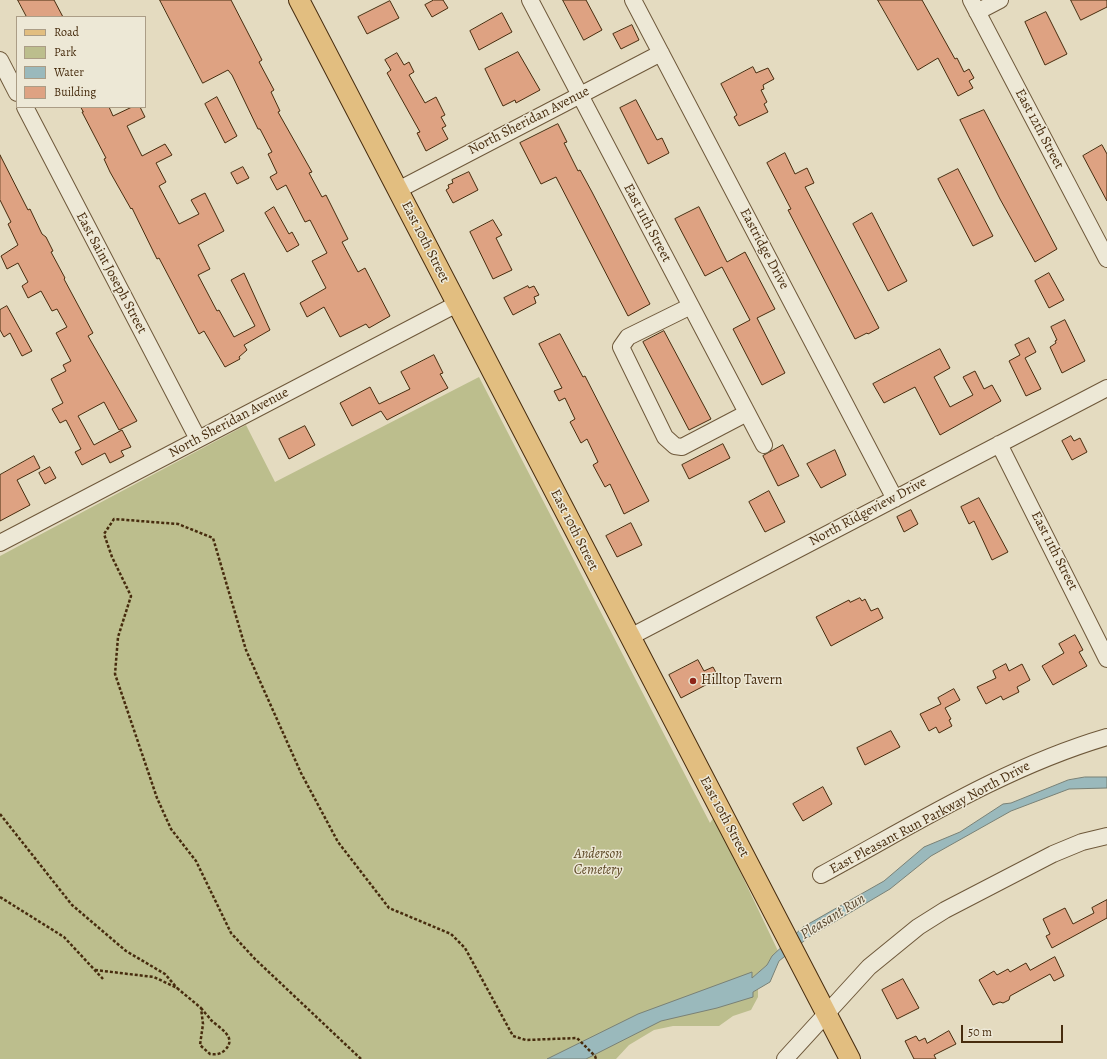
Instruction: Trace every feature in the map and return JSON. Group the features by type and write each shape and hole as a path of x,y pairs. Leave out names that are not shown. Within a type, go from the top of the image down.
{"main road":[{"name":"East 10th Street","path":"299,0 630,637 774,910 850,1059"}],"street":[{"name":"East 11th Street","path":"530,0 764,445"},
{"name":"Eastridge Drive","path":"634,0 895,499"},
{"path":"974,6 1000,0"},
{"name":"East 12th Street","path":"974,6 1107,258"},
{"name":"North Sheridan Avenue","path":"398,190 661,53"},
{"path":"0,60 16,91"},
{"name":"East Saint Joseph Street","path":"25,108 198,439"},
{"name":"North Sheridan Avenue","path":"0,543 457,304"},
{"path":"691,306 628,337 621,347 665,437 675,446 682,447 747,413"},
{"name":"North Ridgeview Drive","path":"630,637 1107,388"},
{"name":"East 11th Street","path":"999,444 1107,659"},
{"name":"East Pleasant Run Parkway North Drive","path":"821,875 1002,778 1042,760 1107,737"},
{"path":"785,1059 874,963 898,942 928,920 1053,854 1082,842 1107,836"}],"path":[{"path":"361,1059 255,959 231,933 196,861 171,829 157,798 115,674 118,637 131,596 112,558 104,534 114,519 178,524 213,538 246,650 301,773 338,842 389,908 452,934 465,948 513,1036 526,1040 577,1038 595,1057"},
{"path":"0,814 72,905 126,951 165,974 177,988 201,1008 211,1020 227,1032 229,1037 227,1047 220,1053 210,1054 200,1045 203,1024 201,1008"},
{"path":"0,902 1,898 64,937 102,979"},
{"path":"94,970 154,977 177,988"}],"green space":[{"name":"Anderson Cemetery","path":"479,377 710,823 714,817 778,951 772,956 767,965 749,981 620,1033 750,994 758,989 758,997 751,1010 733,1016 719,1026 673,1026 654,1030 629,1045 616,1059 0,1059 0,556 246,425 275,482"}],"water":[{"name":"Pleasant Run","path":"1085,777 1107,777 1107,788 1069,789 1011,811 931,856 890,889 809,937 779,961 770,982 753,992 753,997 717,1008 661,1021 586,1059 547,1059 638,1014 752,972 752,978 767,965 772,956 803,927 884,881 924,847 960,832 1003,804 1011,803 1068,780"}],"building":[{"path":"18,0 54,0 62,16 26,16"},
{"path":"160,0 231,0 262,60 259,62 274,90 271,92 280,111 278,112 312,172 309,173 322,197 326,195 348,239 342,242 358,272 365,268 390,316 369,328 366,324 340,337 324,307 307,317 300,303 326,288 312,261 327,253 310,220 305,222 286,185 277,190 270,177 277,173 268,154 272,152 260,129 258,129 232,75 228,70 203,83"},
{"path":"434,0 443,0 448,8 432,17 425,5"},
{"path":"563,0 586,0 602,30 584,40"},
{"path":"878,0 922,0 955,59 957,58 964,72 969,69 974,78 969,81 973,88 958,96 938,58 918,70"},
{"path":"1071,0 1107,0 1107,7 1081,20"},
{"path":"390,1 399,18 367,34 358,17"},
{"path":"1046,12 1067,54 1045,65 1025,22"},
{"path":"502,13 512,32 479,50 470,31"},
{"path":"632,25 639,40 621,49 613,34"},
{"path":"518,52 540,90 516,103 515,100 503,106 485,69"},
{"path":"397,53 404,65 409,62 414,72 409,75 425,103 436,97 445,115 441,117 446,126 442,128 448,139 426,151 417,133 420,132 387,73 391,70 385,60"},
{"path":"753,67 756,73 768,68 774,79 763,85 764,89 761,90 767,102 764,104 768,112 739,126 734,117 737,115 721,84"},
{"path":"217,97 237,136 225,143 205,104"},
{"path":"636,100 657,140 662,138 669,153 648,164 620,108"},
{"path":"81,108 109,108 113,116 130,108 140,108 145,117 127,126 142,156 165,144 172,155 156,163 166,182 159,186 179,224 199,214 191,200 205,193 224,231 198,245 210,269 198,275 217,311 219,310 234,337 255,326 231,280 244,273 270,330 244,345 247,350 239,357 240,359 225,367 204,331 199,334 159,258 157,259 132,208 131,209 110,172 104,159 106,158"},
{"path":"984,110 1057,249 1035,262 1000,199 960,120"},
{"path":"558,124 567,142 564,143 578,171 580,170 592,192 650,304 628,316 556,177 541,184 520,143"},
{"path":"1102,145 1107,154 1107,201 1083,156"},
{"path":"785,153 795,174 807,168 814,183 805,187 879,328 868,334 867,333 855,339 788,210 791,209 767,163"},
{"path":"0,155 28,210 30,209 42,234 46,237 53,251 51,252 65,278 64,279 93,333 88,336 137,421 119,430 104,402 78,416 94,445 122,430 131,447 121,451 124,456 110,463 105,453 82,465 75,452 81,449 66,420 60,423 52,409 63,403 51,379 66,371 63,365 71,361 56,333 67,327 57,309 52,311 41,291 28,298 22,286 28,282 18,263 7,269 1,256 18,245 8,224 11,222 0,200"},
{"path":"243,167 249,178 237,184 231,173"},
{"path":"958,169 993,236 973,246 938,179"},
{"path":"469,172 478,190 453,203 446,190 449,188 448,185 453,183 452,180"},
{"path":"274,207 289,234 292,232 299,245 287,252 265,213"},
{"path":"699,207 727,262 745,252 775,309 757,318 785,373 762,385 733,329 750,320 722,267 705,276 675,219"},
{"path":"872,213 907,281 888,291 853,224"},
{"path":"493,220 502,235 496,238 512,270 493,279 470,232"},
{"path":"1049,273 1064,300 1049,308 1035,281"},
{"path":"528,286 529,288 534,286 539,295 534,297 536,303 513,315 504,298"},
{"path":"7,306 32,351 22,356 10,333 4,337 0,330 0,310"},
{"path":"1065,320 1085,361 1062,373 1050,347 1056,343 1055,341 1057,340 1051,327"},
{"path":"664,331 711,419 689,430 643,342"},
{"path":"560,334 583,377 585,376 649,501 624,514 610,484 605,487 593,465 598,462 587,439 581,443 570,422 575,419 565,398 559,401 554,391 562,388 539,344"},
{"path":"1029,338 1036,352 1025,358 1041,389 1026,396 1009,361 1020,355 1015,345"},
{"path":"940,349 950,368 934,377 950,407 973,395 963,377 975,371 984,389 992,385 1001,401 940,435 915,387 884,403 873,384"},
{"path":"434,355 443,373 440,374 448,388 387,420 381,411 352,426 340,403 370,387 379,404 410,389 401,372"},
{"path":"305,426 315,445 289,459 279,439"},
{"path":"1071,436 1074,441 1080,438 1087,452 1072,460 1062,441"},
{"path":"723,444 730,458 689,479 682,465"},
{"path":"783,445 799,476 778,486 763,456"},
{"path":"835,450 846,475 821,488 807,464"},
{"path":"34,456 40,468 17,480 30,505 0,521 0,475"},
{"path":"50,467 56,478 45,484 39,473"},
{"path":"769,491 785,522 765,532 749,502"},
{"path":"979,498 1008,552 992,560 974,521 969,524 961,507"},
{"path":"911,510 918,524 904,532 897,517"},
{"path":"631,523 642,545 617,557 606,536"},
{"path":"860,598 862,601 865,599 871,611 878,608 883,618 831,646 816,617 849,600 850,602"},
{"path":"1075,635 1083,650 1079,652 1087,666 1053,685 1042,666 1064,653 1059,644"},
{"name":"Hilltop Tavern","path":"698,660 704,671 713,667 719,678 681,698 669,675"},
{"path":"1006,664 1009,671 1022,664 1030,680 1017,687 1019,692 1003,700 1001,696 986,704 977,687 996,678 993,671"},
{"path":"954,689 960,700 945,708 951,719 949,720 952,726 939,733 936,727 929,731 920,714 941,704 938,698"},
{"path":"891,731 900,747 865,765 857,748"},
{"path":"823,787 832,804 803,821 793,804"},
{"path":"1107,900 1107,918 1052,948 1046,936 1050,934 1043,919 1065,908 1073,924 1094,913 1092,908"},
{"path":"1055,957 1064,976 1054,981 1050,974 1010,996 1009,1000 1003,1003 1000,1002 993,1005 979,980 994,971 997,975 1008,969 1010,972 1026,963 1030,970"},
{"path":"903,979 919,1008 897,1019 882,990"},
{"path":"949,1031 956,1044 934,1055 936,1059 914,1059 905,1041 916,1036 919,1041 925,1038 927,1043"}],"place":[{"name":"Hilltop Tavern","path":"693,681"}]}
